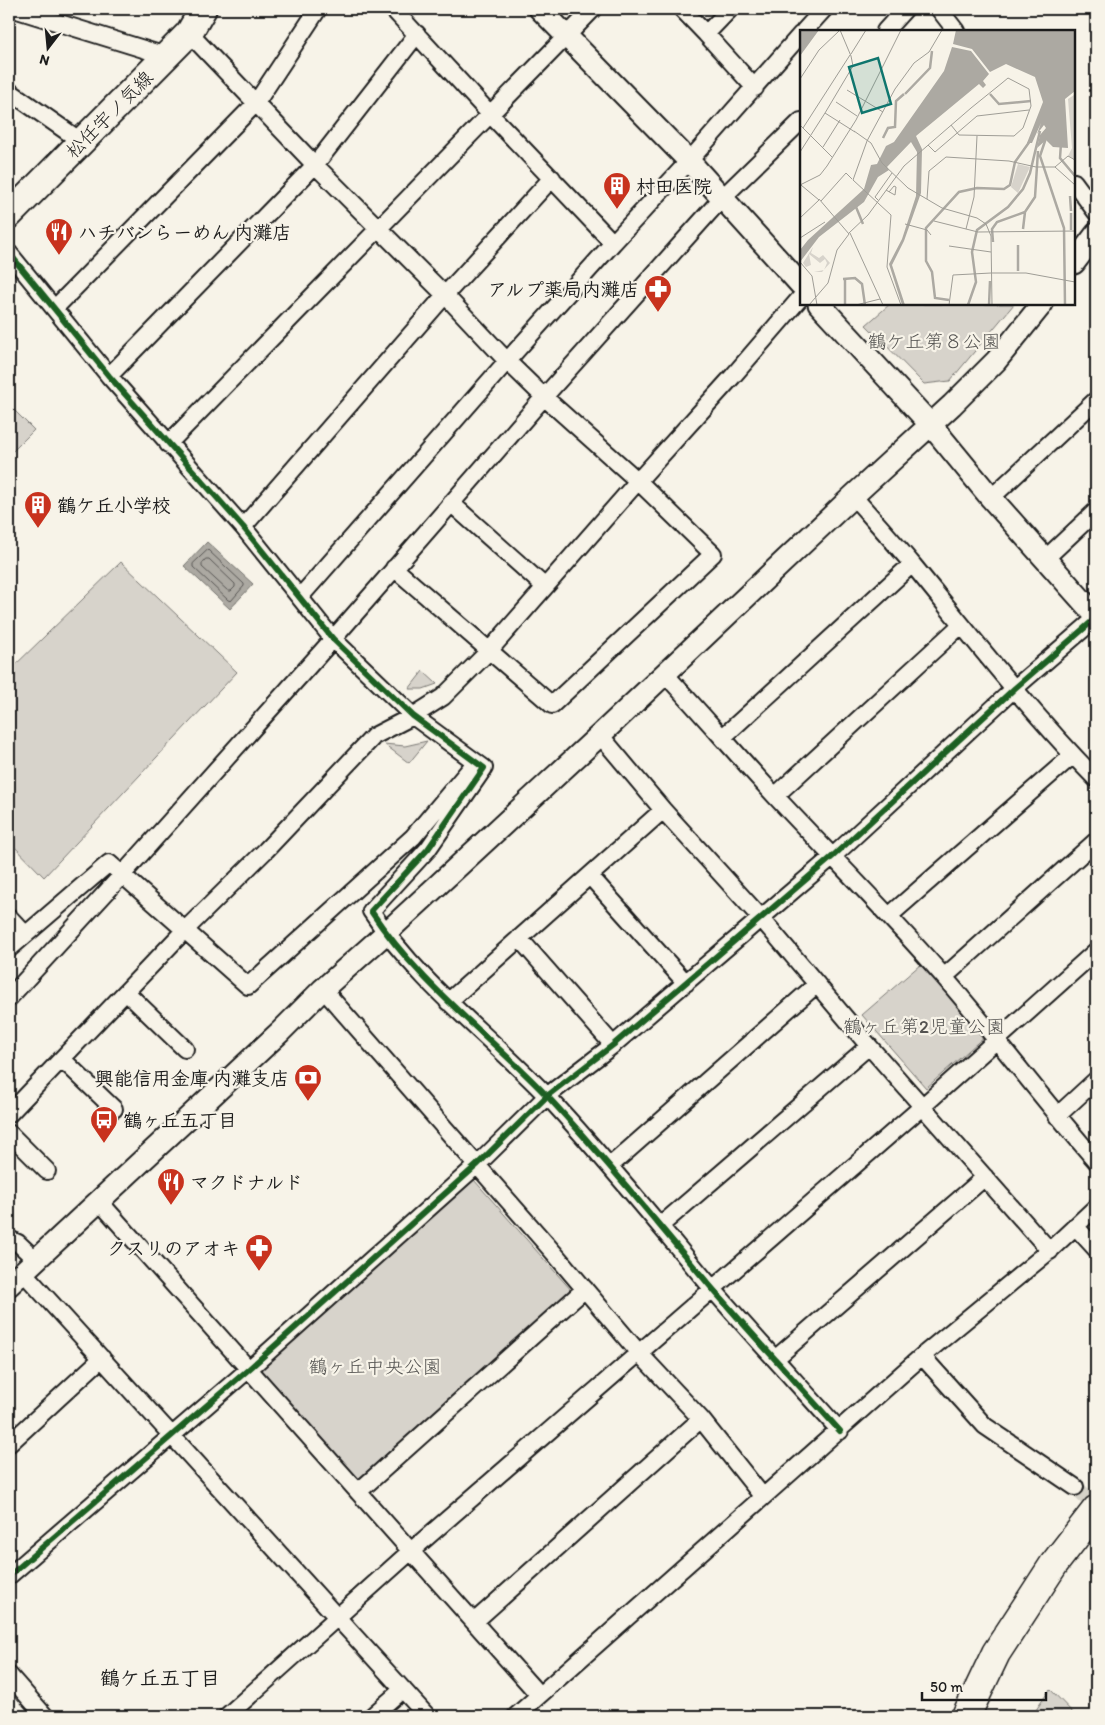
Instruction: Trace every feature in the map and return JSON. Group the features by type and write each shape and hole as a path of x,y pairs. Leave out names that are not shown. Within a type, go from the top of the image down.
{"highway":[{"path":"966,1716 996,1653 1054,1564 1096,1510"}],"main road":[{"name":"松任宇ノ気線","path":"9,215 189,33 203,9"}],"street":[{"path":"14,9 166,56"},
{"path":"55,308 256,103 318,9"},
{"path":"393,9 613,243"},
{"path":"540,9 689,161 800,284"},
{"path":"168,444 593,9"},
{"path":"682,9 755,88"},
{"path":"706,34 730,9"},
{"path":"805,30 824,9"},
{"path":"886,30 905,9"},
{"path":"939,9 955,30"},
{"path":"189,33 507,361 544,397 638,481 713,554 552,705 394,568"},
{"path":"109,376 315,165 417,34"},
{"path":"300,597 507,361 755,88 800,35"},
{"path":"9,91 82,142"},
{"path":"9,998 123,874 333,639 544,397 722,198 800,122"},
{"path":"243,527 445,295 552,178"},
{"path":"1075,183 1096,212"},
{"path":"1075,262 1096,234"},
{"path":"9,253 109,376 243,527 333,639 413,716 484,768 428,850 371,910 386,933 448,1002 547,1096 610,1166 713,1289 840,1431"},
{"path":"9,1114 374,736 443,698 489,651 800,298"},
{"path":"9,1576 249,1369 477,1165 547,1096 613,1045 832,857 1015,688 1096,617 991,498 931,425 820,305"},
{"path":"23,1272 280,1032 323,989 600,735 664,673 931,425 996,361 1041,305"},
{"path":"991,498 1096,400"},
{"path":"853,496 1015,688 1073,755 1096,778"},
{"path":"451,503 545,587"},
{"path":"1045,559 1096,511"},
{"path":"723,737 912,564"},
{"path":"774,796 961,625"},
{"path":"664,673 774,796 889,916 944,977 1096,1161"},
{"path":"600,735 663,810 761,918 869,1046 1050,1250"},
{"path":"889,916 1073,755"},
{"path":"9,949 110,863 184,931 248,986 413,837 476,762"},
{"path":"448,1002 663,810"},
{"path":"944,977 1096,840"},
{"path":"590,876 686,983"},
{"path":"9,917 25,934"},
{"path":"519,938 613,1045"},
{"path":"227,1716 411,1551 923,1106 1096,951"},
{"path":"610,1166 817,984"},
{"path":"323,989 639,1353 701,1419 763,1497"},
{"path":"126,992 185,1049"},
{"path":"660,1226 869,1046"},
{"path":"62,1059 114,1109"},
{"path":"1057,1116 1096,1080"},
{"path":"9,1133 47,1172"},
{"path":"775,1359 985,1177"},
{"path":"99,1201 539,1695"},
{"path":"516,1716 840,1431 922,1356 1050,1250 1096,1207"},
{"path":"1075,1226 1096,1249"},
{"path":"9,1239 18,1243 23,1272 427,1716"},
{"path":"358,1492 585,1290"},
{"path":"922,1356 985,1426 1074,1487"},
{"path":"9,1444 102,1358"},
{"path":"474,1622 701,1419"},
{"path":"9,1675 45,1716"},
{"path":"372,1716 403,1689"}],"green space":[{"name":"鶴ケ丘第８公園","path":"889,305 1013,305 950,381 924,384 866,325"},
{"path":"9,405 34,430 9,455"},
{"path":"121,562 237,672 44,877 9,841 9,671"},
{"path":"423,671 437,684 423,689 409,689"},
{"path":"427,741 409,763 384,744 405,746"},
{"name":"鶴ヶ丘第2児童公園","path":"921,964 985,1036 926,1088 862,1015"},
{"name":"鶴ヶ丘中央公園","path":"474,1180 572,1291 358,1479 260,1368"},
{"path":"1050,1689 1076,1716 1032,1716"}],"water":[{"path":"207,542 253,584 230,609 184,566"}],"tunnel":[{"path":"1075,1487 1096,1506"}],"cycle path":[{"path":"9,253 109,376 243,527 333,639 413,716 484,768 428,849 371,911 410,962 455,1008 525,1074 569,1120 727,1305 840,1431"},
{"path":"9,1576 249,1369 477,1165 547,1096 613,1045 832,857 1015,688 1096,618"}],"place":[{"name":"村田医院","path":"617,210"},
{"name":"ハチバンらーめん 内灘店","path":"59,256"},
{"name":"アルプ薬局内灘店","path":"658,313"},
{"name":"鶴ケ丘小学校","path":"38,529"},
{"name":"興能信用金庫 内灘支店","path":"308,1102"},
{"name":"鶴ヶ丘五丁目","path":"104,1144"},
{"name":"マクドナルド","path":"171,1206"},
{"name":"クスリのアオキ","path":"259,1272"}],"district":[{"name":"鶴ケ丘五丁目","path":"160,1678"}]}
